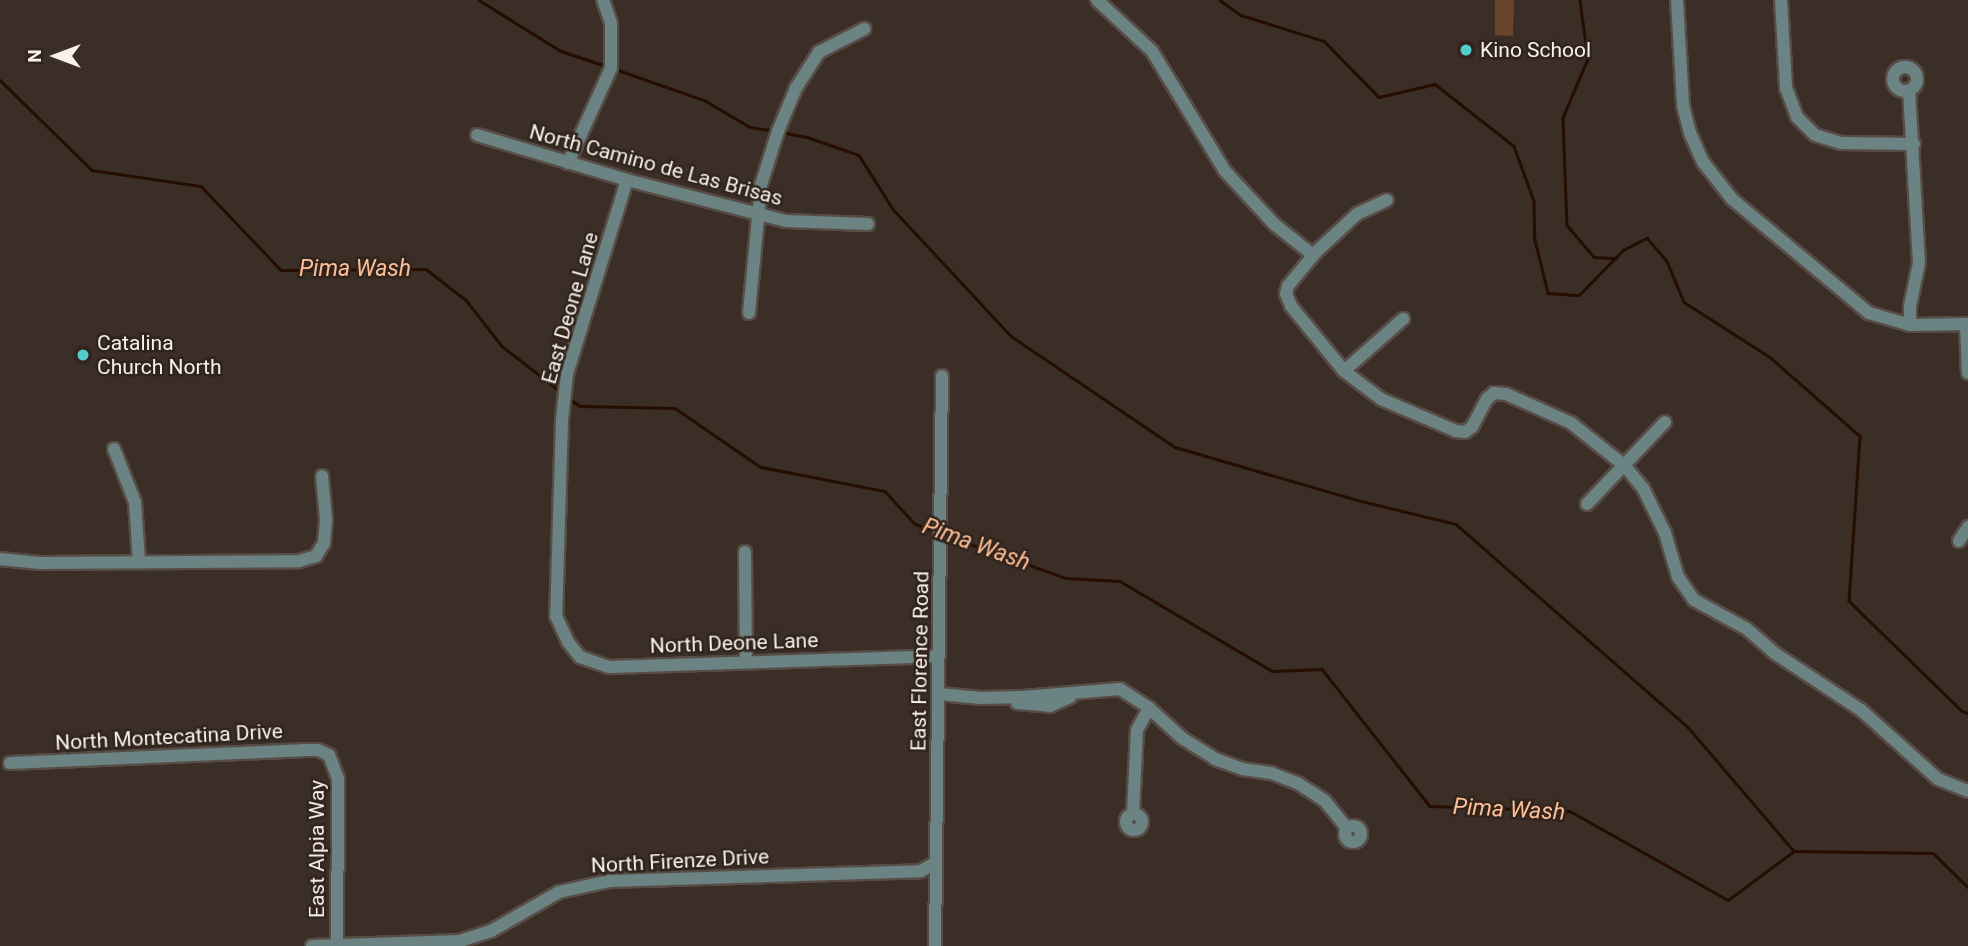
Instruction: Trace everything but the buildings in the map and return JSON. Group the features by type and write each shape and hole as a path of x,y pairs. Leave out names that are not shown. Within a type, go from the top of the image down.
{"street":[{"path":"568,163 611,68 611,23 603,0"},
{"path":"1097,0 1152,51 1176,86 1200,136 1242,191 1274,224 1313,255"},
{"path":"1677,0 1683,105 1703,162 1732,199 1870,313 1910,326 1967,324 1968,373"},
{"path":"1781,0 1786,88 1797,117 1815,135 1841,144 1914,144"},
{"path":"749,313 761,185 796,88 820,51 864,29"},
{"path":"1909,90 1919,263 1910,306 1910,326"},
{"name":"North Camino de Las Brisas","path":"477,135 626,180 786,221 868,224"},
{"name":"East Deone Lane","path":"556,616 559,446 567,374 626,180"},
{"path":"1387,200 1357,214 1313,255 1282,295 1344,371 1381,399 1465,435 1493,390 1571,423 1625,466 1643,488 1659,521 1678,578 1688,593 1708,610 1747,629 1776,654 1861,710 1938,779 1968,791"},
{"path":"1344,371 1403,319"},
{"name":"East Florence Road","path":"935,946 942,376"},
{"path":"1587,504 1665,422"},
{"path":"114,449 135,502 139,561"},
{"path":"0,559 40,563 299,561 316,556 324,542 326,519 322,476"},
{"path":"1959,541 1968,527"},
{"path":"745,552 746,660"},
{"name":"North Deone Lane","path":"556,616 568,642 580,657 609,667 746,660 939,656"},
{"path":"939,694 1002,698 1023,705 1050,706 1080,692 1120,689 1149,708 1182,738 1215,759 1242,769 1271,773 1299,784 1325,801 1348,828"},
{"path":"1133,814 1137,730 1149,708"},
{"name":"North Montecatina Drive","path":"10,764 303,750 318,750 329,755"},
{"name":"East Alpia Way","path":"329,755 338,779 337,945"},
{"name":"North Firenze Drive","path":"312,946 460,942 491,931 559,892 609,881 922,871 935,863"}],"shaded area":[{"path":"1495,0 1514,0 1513,36 1495,35"}],"waterway":[{"path":"479,0 561,51 606,66"},
{"path":"1220,0 1241,15 1324,41 1379,97 1435,84 1514,146 1534,201 1535,240 1548,293 1579,295 1623,250 1647,238 1667,261 1684,302 1770,357 1860,436 1849,601 1962,711 1968,713"},
{"path":"1580,0 1588,59 1563,118 1567,225 1594,257 1616,258"},
{"path":"615,69 704,100 750,127 774,131"},
{"name":"Pima Wash","path":"0,80 92,170 201,186 281,270 426,269 466,300 502,346 560,391"},
{"path":"781,132 807,137 859,155 893,209 1011,336 1175,447 1357,500 1456,524 1688,727 1794,851"},
{"name":"Pima Wash","path":"568,398 580,406 675,408 761,467 885,491 915,524 935,531"},
{"name":"Pima Wash","path":"945,535 1066,578 1120,581 1272,671 1322,669 1430,806 1570,811 1728,900 1794,851 1933,853 1968,887"}],"place":[{"name":"Kino School","path":"1466,50"},
{"name":"Catalina Church North","path":"83,355"}]}
